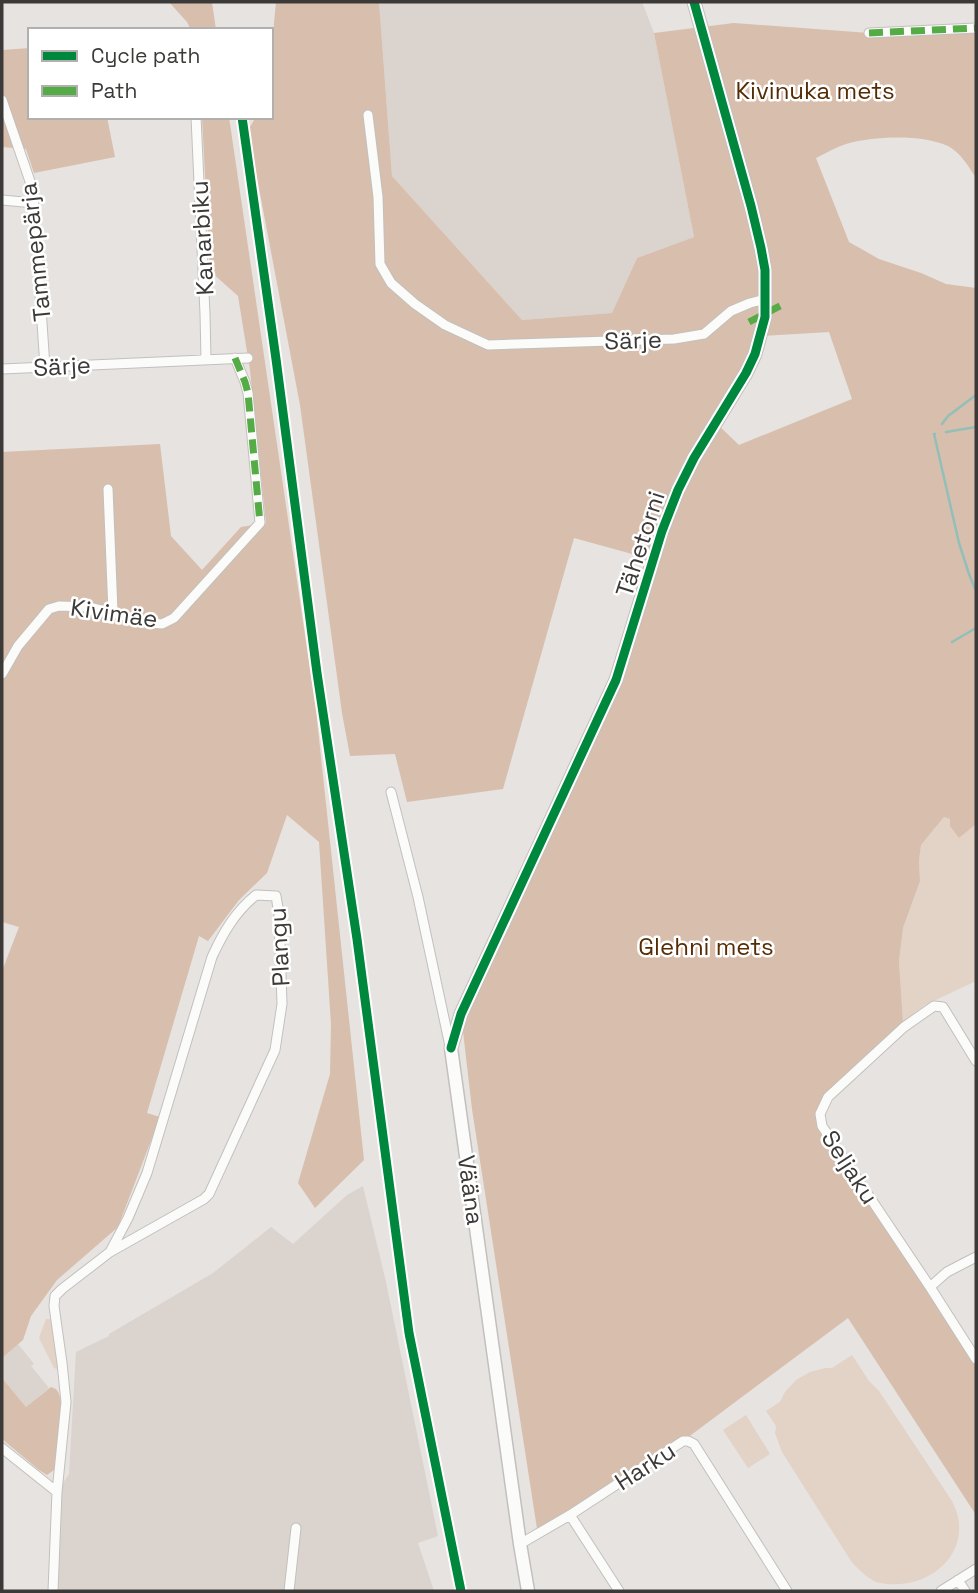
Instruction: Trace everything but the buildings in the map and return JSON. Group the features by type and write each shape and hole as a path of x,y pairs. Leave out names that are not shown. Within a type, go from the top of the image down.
{"street":[{"name":"Tähetorni","path":"451,1048 461,1014 616,680 662,531 678,490 755,355 765,317 763,259 754,216 694,2"},
{"path":"869,33 976,28"},
{"name":"Tammepärja","path":"2,100 33,190 45,366"},
{"name":"Särje","path":"368,115 378,197 380,264 391,283 415,304 445,325 488,345 674,339 704,334 731,311 766,299"},
{"name":"Kanarbiku","path":"196,119 206,359"},
{"path":"2,200 34,203"},
{"name":"Kivimäe","path":"2,674 18,646 49,608 90,607 162,624 174,618 260,523 248,393 235,358"},
{"name":"Särje","path":"2,369 248,358"},
{"path":"108,489 113,612"},
{"name":"Vääna","path":"391,792 418,897 451,1048 528,1591"},
{"name":"Plangu","path":"57,1492 66,1402 55,1296 110,1252 209,1194 275,1050 282,1004 276,895 256,895 244,905 223,932 212,957 147,1173 110,1252"},
{"name":"Seljaku","path":"976,1061 943,1007 933,1006 904,1027 828,1097 820,1114 821,1126 976,1359"},
{"path":"930,1287 947,1272 976,1257"},
{"name":"Harku","path":"520,1544 570,1515 683,1441 688,1441 694,1444 787,1591"},
{"path":"2,1448 57,1492 53,1591"},
{"path":"570,1515 619,1591"},
{"path":"289,1591 296,1528"},
{"path":"941,1591 976,1569"},
{"path":"958,1580 965,1591"}],"shaded area":[{"path":"379,2 642,2 654,33 694,237 637,258 612,313 522,320 392,176"},
{"path":"944,817 950,819 959,838 976,824 976,981 925,1005 903,1022 899,961 903,928 920,881 921,845"},
{"path":"363,1186 386,1282 438,1536 418,1543 434,1591 53,1591 57,1492 69,1474 76,1352 109,1336 213,1273 271,1227 293,1244 347,1195"},
{"path":"46,1319 52,1319 59,1367 57,1369 39,1338"},
{"path":"18,1344 49,1388 26,1407 2,1378 2,1358"},
{"path":"852,1355 952,1501 958,1515 959,1533 955,1548 947,1561 936,1571 908,1583 876,1582 862,1573 851,1561 782,1452 775,1433 776,1426 766,1411 780,1402 796,1380 810,1372 832,1368"},
{"path":"746,1415 770,1454 748,1468 723,1430"}],"green space":[{"path":"169,2 212,2 216,28 190,28"},
{"name":"Glehni mets","path":"276,2 379,2 392,176 522,320 612,313 637,258 694,237 654,33 734,23 869,33 976,28 976,178 964,160 948,146 912,138 857,141 816,158 849,242 879,259 946,284 976,288 976,824 959,838 950,826 950,819 944,817 921,845 920,881 903,928 899,961 903,1022 828,1097 822,1126 976,1359 976,1515 848,1318 683,1441 538,1535 472,1109 461,1014 616,680 654,560 574,538 503,789 407,802 395,754 350,756 300,405 248,130 255,119 273,119","holes":["829,332 852,399 739,445 716,423 761,336"]},
{"path":"28,48 28,119 107,119 115,157 34,173 26,149 2,147 2,50"},
{"path":"202,119 229,119 316,710 364,1160 315,1208 298,1183 330,1074 331,1024 319,842 287,815 267,873 239,900 208,941 199,936 147,1113 160,1117 118,1227 57,1280 31,1316 23,1340 2,1358 2,971 19,927 2,922 2,452 160,444 171,536 202,570 241,527 266,523 250,370 238,296 210,271"},
{"path":"2,1378 26,1407 51,1387 58,1392 61,1402 57,1468 47,1475 2,1439"}],"waterway":[{"path":"942,424 948,416 976,395"},
{"path":"946,432 976,427"},
{"path":"935,434 959,543 976,591"},
{"path":"952,642 976,628"}],"marked path":[{"path":"869,33 976,28"},
{"path":"749,322 782,305"},
{"path":"235,358 248,393 260,523"}],"cycle path":[{"path":"451,1048 461,1014 616,680 662,531 678,490 694,458 746,373 755,354 765,317 765,270 761,248 694,2"},
{"path":"242,119 409,1333 461,1591"}],"park label":[{"name":"Kivinuka mets","path":"815,90"}]}
